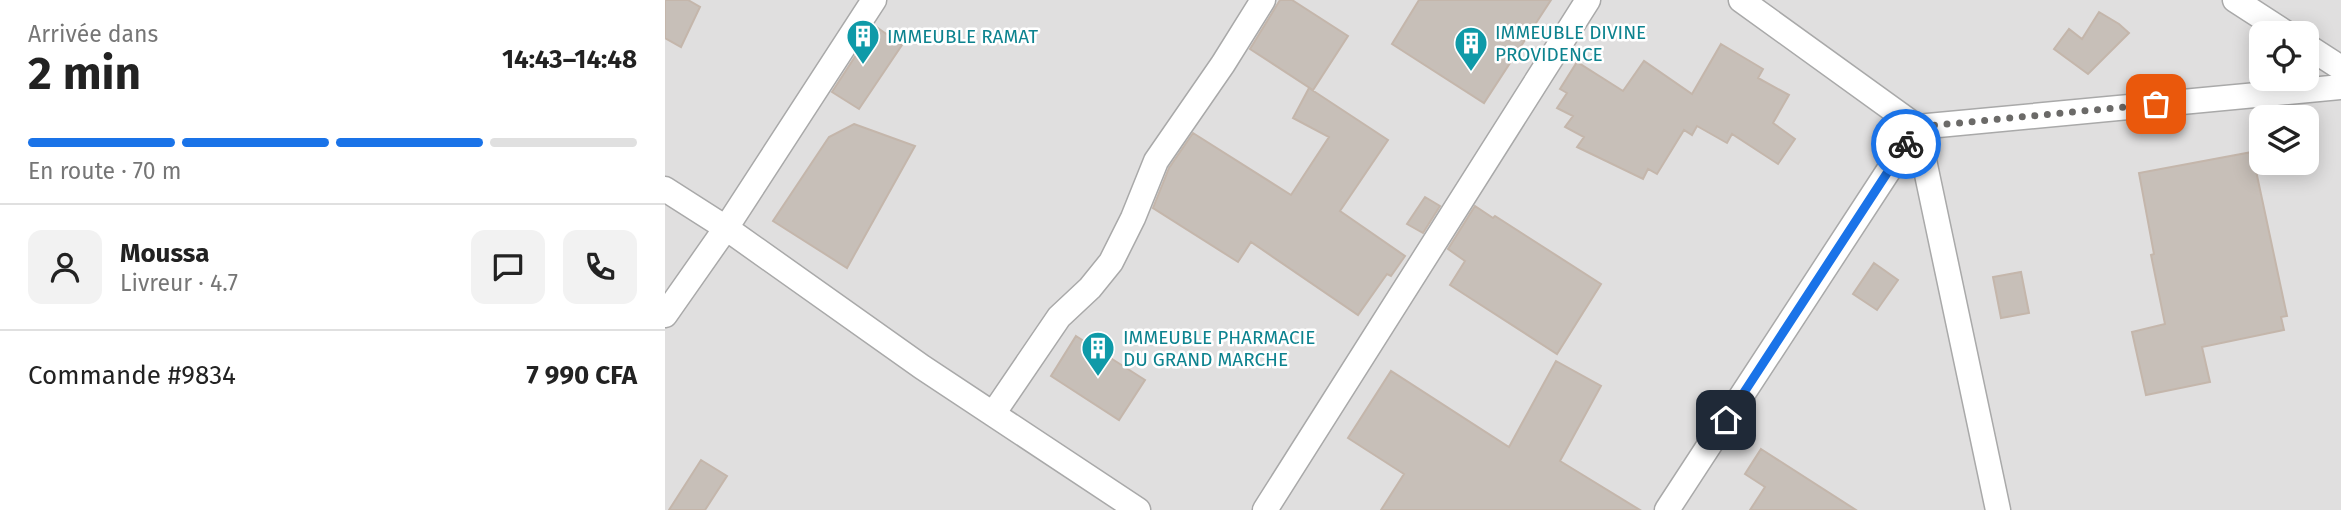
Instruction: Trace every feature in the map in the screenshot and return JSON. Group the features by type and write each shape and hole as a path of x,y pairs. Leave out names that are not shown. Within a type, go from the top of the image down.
{"street":[{"path":"665,315 726,228 874,0"},
{"path":"993,414 1059,317 1090,288 1111,262 1133,218 1156,161 1223,64 1263,0"},
{"path":"1265,510 1588,0"},
{"path":"1741,0 1917,127 2341,87"},
{"path":"2235,0 2268,21"},
{"path":"2319,54 2341,68"},
{"path":"1667,510 1917,127"},
{"path":"1917,127 1998,510"},
{"path":"665,189 726,228 922,367 1138,510"}],"shaded area":[{"path":"665,0 2341,0 2341,510 665,510"}],"building":[{"path":"665,0 688,0 700,7 681,47 665,38"},
{"path":"1280,0 1292,0 1348,36 1313,90 1250,49"},
{"name":"IMMEUBLE DIVINE PROVIDENCE","path":"1419,0 1551,0 1484,103 1392,44"},
{"path":"2099,12 2129,33 2088,74 2054,49 2069,29 2082,39"},
{"name":"IMMEUBLE RAMAT","path":"875,26 902,45 859,109 832,92"},
{"path":"1721,44 1763,69 1758,78 1789,95 1773,123 1795,139 1778,164 1732,134 1727,143 1697,126 1692,135 1684,130 1657,174 1648,169 1643,179 1577,147 1584,137 1565,127 1573,116 1557,108 1567,93 1560,89 1577,62 1623,91 1644,61 1692,94"},
{"path":"1309,88 1388,140 1340,211 1405,256 1391,276 1387,274 1358,315 1251,242 1238,262 1153,208 1169,168 1193,133 1291,195 1329,137 1293,118"},
{"path":"854,124 915,146 847,268 773,221 829,137"},
{"path":"2249,153 2249,175 2257,175 2287,316 2281,317 2284,330 2202,347 2210,382 2146,395 2132,332 2165,324 2139,173"},
{"path":"1425,197 1440,206 1423,233 1407,224"},
{"path":"1475,206 1601,284 1557,354 1450,285 1465,261 1448,249"},
{"path":"1874,263 1898,280 1877,310 1853,294"},
{"path":"2021,272 2029,313 2001,318 1993,277"},
{"name":"IMMEUBLE PHARMACIE DU GRAND MARCHE","path":"1076,336 1145,380 1119,420 1051,376"},
{"path":"1556,361 1601,386 1560,461 1640,510 1381,510 1404,474 1348,438 1391,371 1509,447"},
{"path":"1761,449 1856,510 1750,510 1765,487 1745,474"},
{"path":"701,460 727,476 705,510 669,510"}],"way so far":[{"path":"1906,144 1917,127 2156,104"}],"place":[{"name":"IMMEUBLE RAMAT","path":"863,66"},
{"name":"IMMEUBLE DIVINE PROVIDENCE","path":"1471,73"},
{"name":"IMMEUBLE PHARMACIE DU GRAND MARCHE","path":"1098,378"}],"route":[{"path":"1726,420 1906,144"}]}
